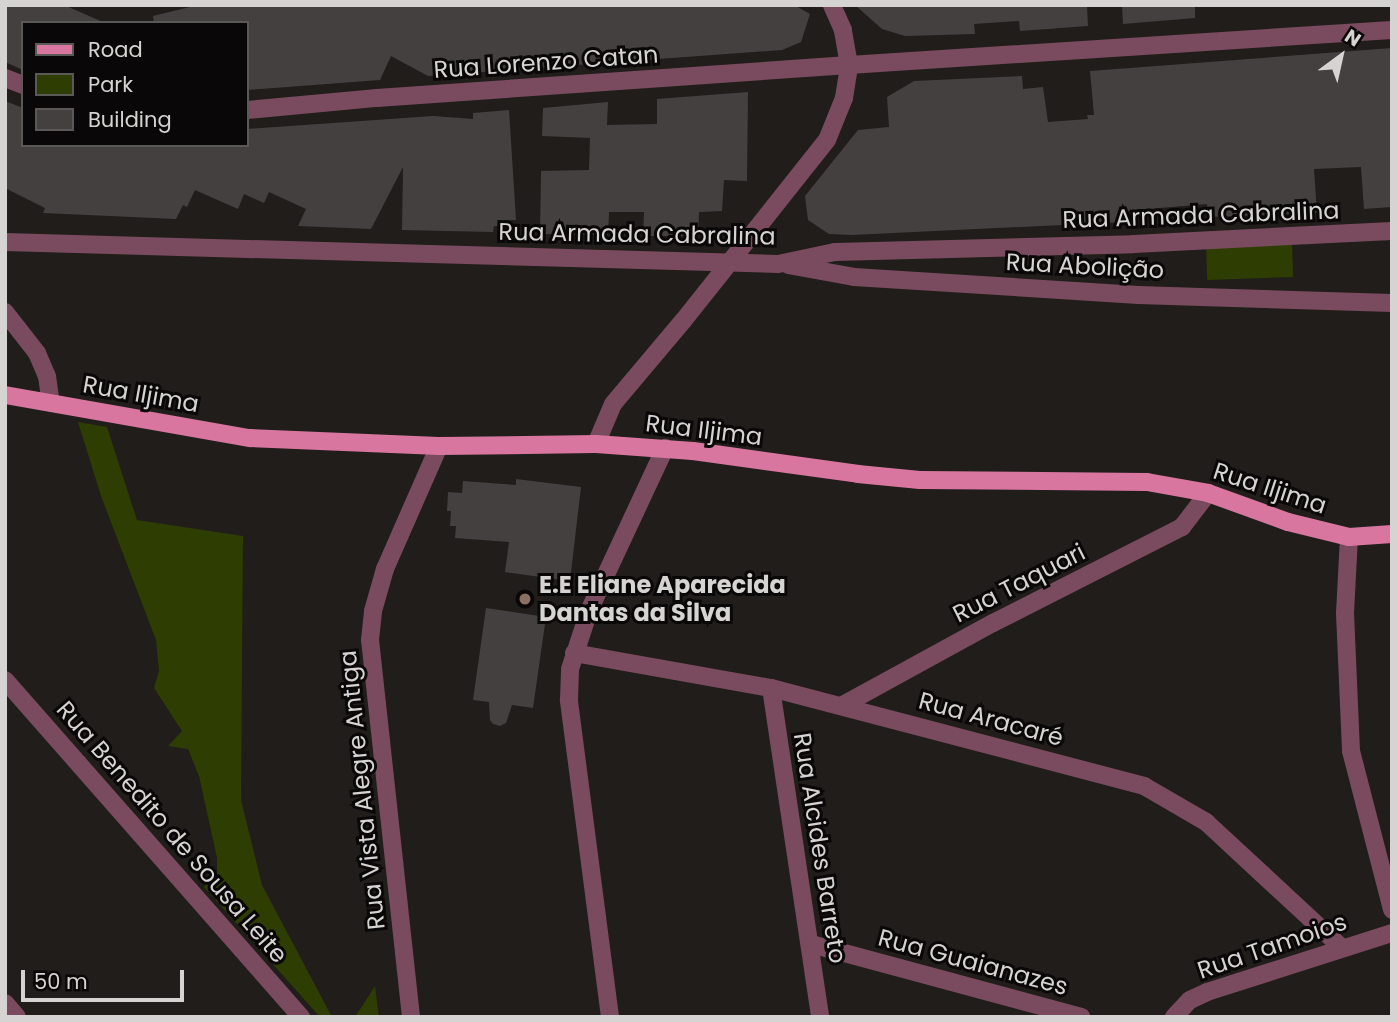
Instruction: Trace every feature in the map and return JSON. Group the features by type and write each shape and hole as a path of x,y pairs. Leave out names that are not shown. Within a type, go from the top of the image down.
{"main road":[{"name":"Rua Iljima","path":"5,396 250,438 439,446 596,443 665,448 920,480 1147,482 1208,493 1288,522 1349,537 1392,534"}],"street":[{"path":"596,443 613,404 827,140 844,98 849,65 843,30 832,5"},
{"name":"Rua Lorenzo Catan","path":"248,110 849,65 1392,30"},
{"name":"Rua Armada Cabralina","path":"5,242 778,264 835,252 1134,244 1392,231"},
{"name":"Rua Abolição","path":"778,264 881,279 1151,295 1392,303"},
{"path":"5,312 37,353 47,376 51,403"},
{"name":"Rua Vista Alegre Antiga","path":"411,1017 373,689 370,640 373,611 385,569 439,446"},
{"path":"610,1017 569,699 574,653 610,563 665,448"},
{"name":"Rua Taquari","path":"843,705 993,623 1182,527 1208,493"},
{"path":"1349,537 1345,613 1351,751 1392,910"},
{"name":"Rua Aracaré","path":"574,653 771,688 1144,786 1206,822 1341,947"},
{"name":"Rua Benedito de Sousa Leite","path":"5,680 301,1017"},
{"name":"Rua Alcides Barreto","path":"771,688 820,1017"},
{"name":"Rua Tamoios","path":"1174,1017 1190,1000 1207,992 1341,947 1392,933"},
{"name":"Rua Guaianazes","path":"811,944 1082,1017"},
{"path":"5,1003 17,1017"}],"green space":[{"path":"1292,243 1293,277 1207,280 1206,246"},
{"path":"78,422 107,427 137,520 243,536 241,800 262,885 332,1017 320,1017 204,887 217,872 217,858 199,776 188,749 168,746 182,731 154,688 159,671 156,640 101,496"},
{"path":"375,986 379,1017 355,1017"}],"building":[{"path":"5,5 64,5 100,21 21,21 21,69 5,62"},
{"path":"198,5 794,5 810,14 801,42 782,50 428,76 391,56 380,80 248,90 248,21 154,21 153,16"},
{"path":"855,5 1087,5 1088,26 1020,31 1019,21 974,24 975,34 905,36 882,29"},
{"path":"1122,5 1195,5 1195,18 1123,24"},
{"path":"1392,48 1392,207 1364,209 1361,167 1314,169 1317,213 1208,217 1207,204 1124,211 1125,222 852,235 829,234 808,220 805,196 858,130 889,127 887,97 914,81 1022,76 1023,89 1043,87 1048,122 1088,119 1087,115 1094,115 1090,71"},
{"path":"748,92 747,181 724,180 722,211 699,212 698,236 643,236 644,212 609,212 608,235 540,234 541,171 589,170 590,138 542,136 543,108 608,102 607,125 657,124 657,99"},
{"path":"5,101 21,107 21,147 248,147 248,129 433,116 473,119 473,113 509,110 516,220 504,220 504,226 494,226 493,232 402,230 403,167 371,229 298,226 306,209 269,192 264,203 244,194 238,209 195,190 187,207 183,205 176,219 43,213 45,208 5,188"},
{"path":"516,479 581,487 570,581 505,572 509,542 455,538 456,526 450,526 451,511 447,511 448,492 462,493 463,481 516,485"},
{"path":"486,608 546,617 533,708 512,705 506,723 500,726 490,720 489,702 473,700"}],"place":[{"name":"E.E Eliane Aparecida Dantas da Silva","path":"525,599"}]}
